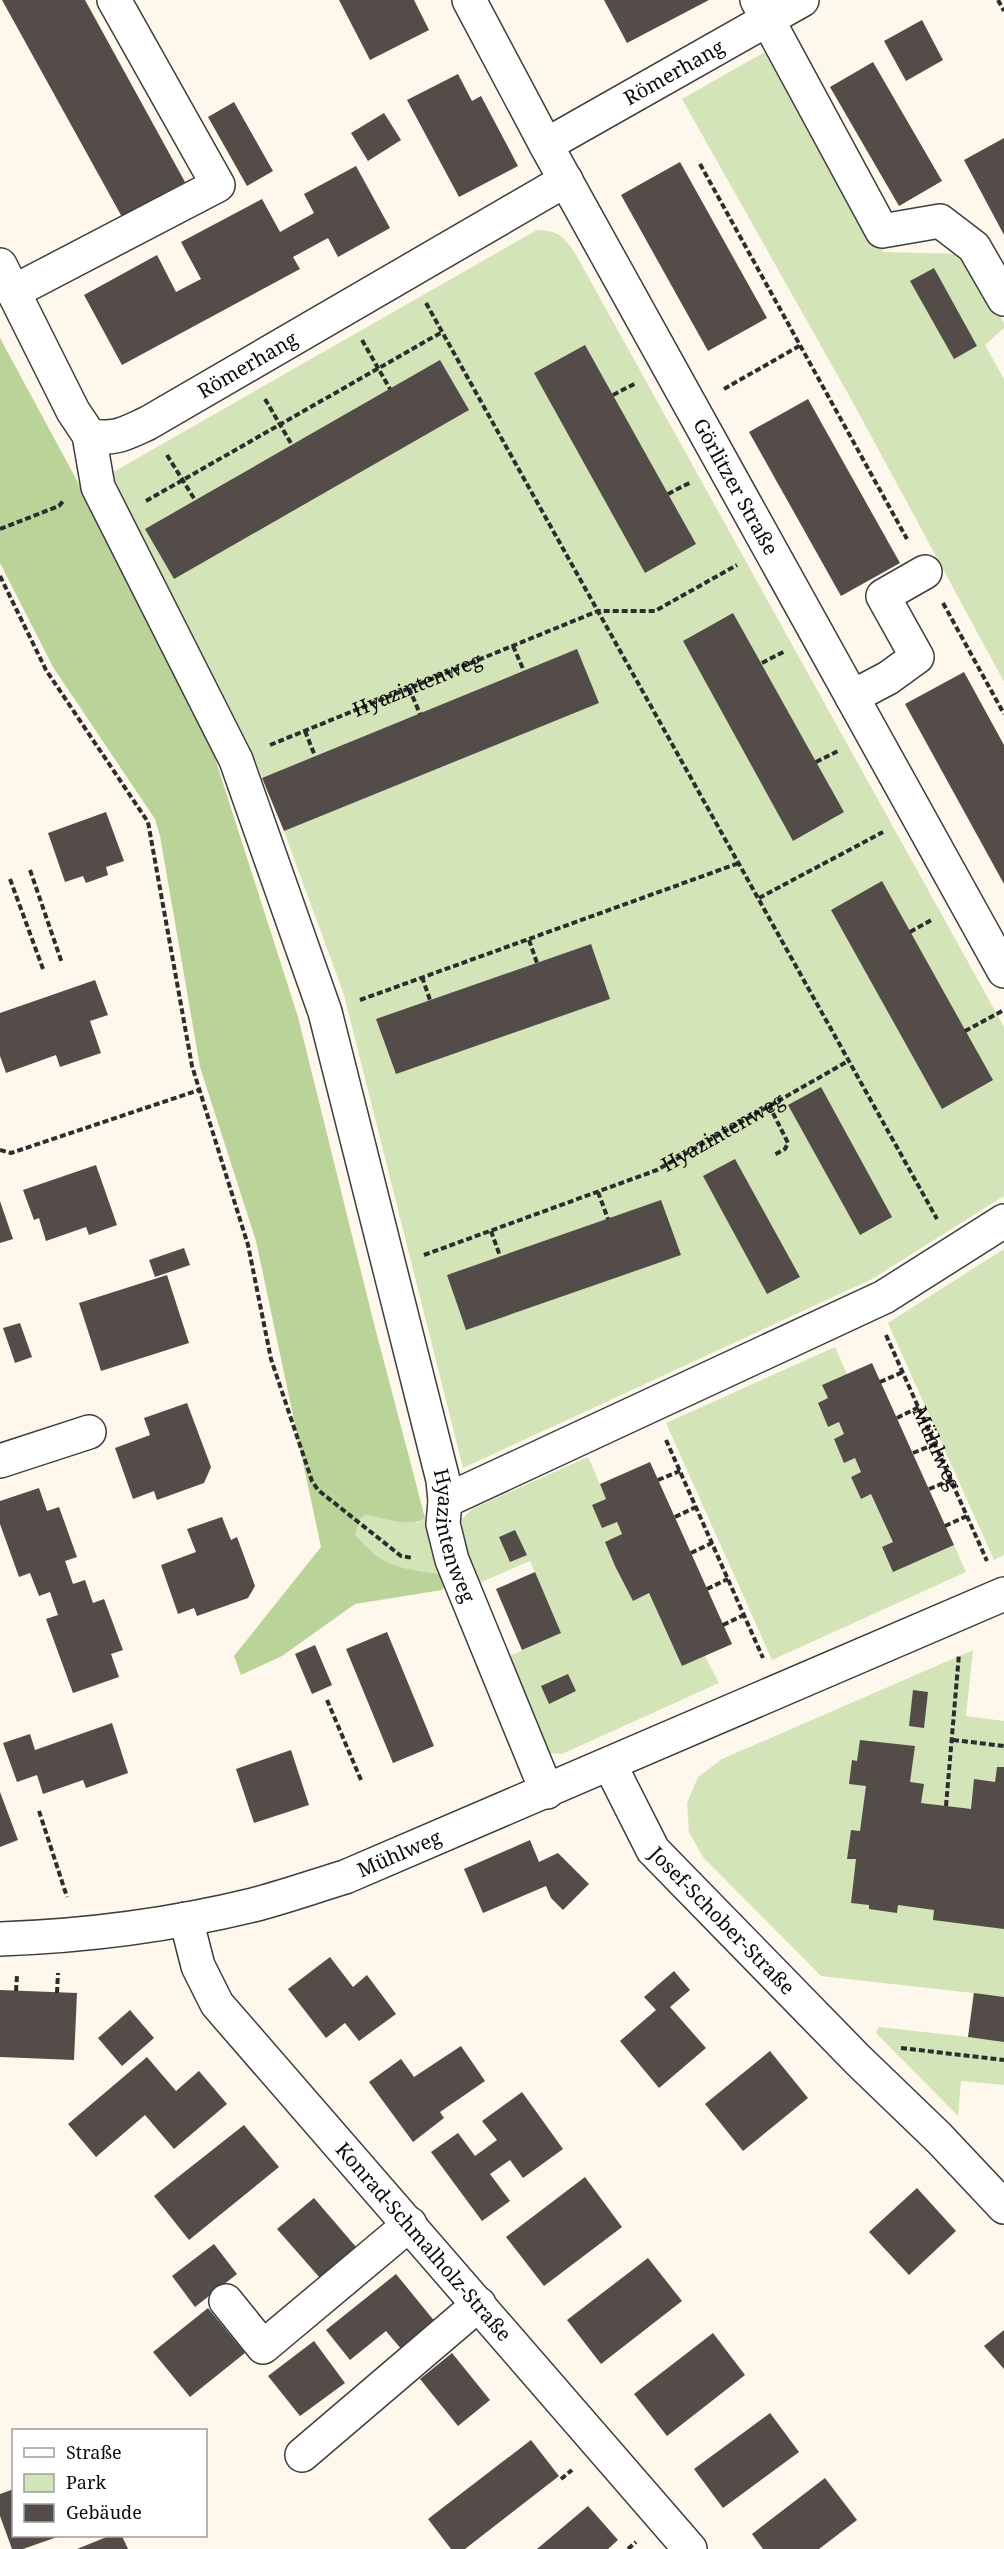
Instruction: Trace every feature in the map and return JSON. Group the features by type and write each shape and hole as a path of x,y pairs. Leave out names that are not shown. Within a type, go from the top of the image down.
{"street":[{"path":"89,435 73,411 7,278 218,185 114,0"},
{"name":"Görlitzer Straße","path":"469,0 546,145 1004,971"},
{"name":"Römerhang","path":"546,145 763,9 802,0"},
{"path":"763,9 882,231 940,221 974,246 1004,299"},
{"name":"Römerhang","path":"89,435 104,439 147,423 566,180"},
{"name":"Hyazintenweg","path":"89,435 98,487 236,760 325,1012 443,1480 445,1501 443,1524 453,1560 547,1792"},
{"path":"852,697 888,678 917,657 883,596 925,572"},
{"path":"445,1501 872,1303 1004,1221"},
{"path":"0,1461 88,1432"},
{"name":"Mühlweg","path":"0,1938 79,1935 186,1919 254,1905 345,1877 610,1765 1003,1594"},
{"name":"Josef-Schober-Straße","path":"610,1765 653,1850 858,2060 939,2138 1004,2207"},
{"name":"Konrad-Schmalholz-Straße","path":"186,1919 198,1966 217,2004 690,2549"},
{"path":"226,2301 263,2347 410,2224"},
{"path":"302,2455 479,2304"}],"path":[{"path":"998,0 1004,11"},
{"path":"700,164 1004,714"},
{"path":"408,271 955,1252"},
{"path":"343,309 390,389"},
{"path":"114,519 442,332"},
{"path":"693,409 801,345"},
{"path":"245,366 292,445"},
{"path":"147,423 195,500"},
{"path":"0,529 58,506 65,497"},
{"path":"598,611 655,611 769,546"},
{"path":"0,576 46,670 147,822 192,1066 248,1245 271,1359 312,1481 318,1491 401,1556 419,1560"},
{"name":"Hyazintenweg","path":"236,760 598,611"},
{"path":"513,646 524,671"},
{"path":"409,688 420,714"},
{"path":"304,731 315,756"},
{"path":"759,898 917,814"},
{"path":"325,1012 739,863"},
{"path":"30,870 62,963"},
{"path":"10,879 43,969"},
{"path":"529,940 537,963"},
{"path":"422,977 430,1000"},
{"path":"965,1031 1004,1010"},
{"name":"Hyazintenweg","path":"389,1268 657,1170 850,1060"},
{"path":"0,1150 11,1153 199,1090"},
{"path":"769,1105 788,1143 785,1149 774,1155"},
{"path":"598,1192 608,1219"},
{"path":"491,1231 500,1256"},
{"name":"Mühlweg","path":"872,1303 1003,1594"},
{"path":"880,1382 903,1372"},
{"path":"651,1407 779,1692"},
{"path":"897,1418 919,1407"},
{"path":"913,1453 935,1444"},
{"path":"658,1480 680,1471"},
{"path":"929,1489 951,1480"},
{"path":"675,1517 696,1507"},
{"path":"945,1526 967,1516"},
{"path":"691,1553 712,1543"},
{"path":"707,1589 728,1579"},
{"path":"946,1806 962,1612"},
{"path":"723,1625 744,1615"},
{"path":"327,1700 361,1780"},
{"path":"953,1740 1004,1746"},
{"path":"39,1811 79,1935"},
{"path":"858,2060 888,2046 1004,2060"}],"green space":[{"path":"765,52 884,252 964,254 1004,323 1004,328 985,345 1004,379 1004,682 856,408 682,99"},
{"path":"537,230 550,231 559,235 575,253 1004,1027 1004,1196 872,1279 463,1468 344,995 284,831 249,745 108,475"},
{"path":"0,338 74,475 214,755 298,1017 425,1518 404,1522 365,1515 361,1518 355,1534 374,1554 384,1560 403,1568 441,1574 444,1587 442,1590 355,1604 282,1656 241,1675 234,1656 321,1547 256,1241 200,1067 160,836 155,819 53,667 0,563"},
{"path":"1004,1249 1004,1555 994,1560 888,1323"},
{"path":"835,1347 847,1374 828,1398 818,1404 828,1427 839,1422 844,1434 834,1439 844,1462 855,1458 861,1472 851,1477 860,1498 871,1494 893,1542 882,1548 893,1571 954,1545 966,1572 772,1660 666,1423"},
{"path":"588,1457 622,1534 605,1542 633,1600 649,1593 682,1666 705,1656 719,1683 562,1754 547,1753 505,1658 561,1633 530,1561 477,1584 459,1537 460,1521 472,1509"},
{"path":"365,1515 418,1522 425,1518 441,1574 403,1568 375,1554 355,1534 361,1518"},
{"path":"973,1650 966,1716 1004,1721 1004,2085 961,2081 958,2116 876,2033 879,2027 968,2037 973,1993 821,1976 703,1857 689,1832 687,1803 698,1777 722,1759"}],"building":[{"path":"2,0 85,0 185,182 122,217"},
{"path":"339,0 414,0 429,30 370,60"},
{"path":"604,0 709,0 627,43"},
{"path":"922,20 943,60 906,81 884,41"},
{"path":"873,62 942,181 899,206 830,87"},
{"path":"458,74 472,101 481,96 518,166 459,197 407,100"},
{"path":"234,102 273,171 247,186 208,117"},
{"path":"384,113 401,140 368,161 351,133"},
{"path":"1004,138 1004,235 964,160"},
{"path":"680,162 767,318 708,351 621,195"},
{"path":"356,166 390,228 338,257 328,238 293,257 300,269 122,365 84,295 157,255 176,292 201,279 181,242 262,199 280,232 314,213 304,194"},
{"path":"934,268 977,346 954,359 910,281"},
{"path":"585,345 696,544 645,573 534,373"},
{"path":"440,360 469,410 174,579 145,529"},
{"path":"808,399 900,563 841,596 749,432"},
{"path":"733,613 844,812 793,841 683,641"},
{"path":"577,649 599,703 284,831 262,778"},
{"path":"964,672 1004,745 1004,884 905,704"},
{"path":"106,812 124,861 106,867 108,875 86,883 83,876 65,882 48,833"},
{"path":"882,881 993,1080 942,1109 831,910"},
{"path":"591,944 610,999 396,1074 376,1019"},
{"path":"95,980 108,1015 90,1021 101,1053 60,1067 56,1055 6,1073 0,1056 0,1013"},
{"path":"821,1087 892,1217 860,1235 788,1105"},
{"path":"735,1159 800,1277 767,1294 703,1176"},
{"path":"96,1165 117,1225 89,1235 86,1227 46,1241 39,1218 34,1220 23,1190"},
{"path":"661,1200 681,1255 466,1330 447,1275"},
{"path":"0,1201 13,1239 0,1243"},
{"path":"184,1248 190,1265 155,1277 149,1260"},
{"path":"167,1275 189,1343 101,1371 79,1303"},
{"path":"20,1323 32,1357 15,1363 3,1328"},
{"path":"872,1363 954,1545 893,1572 882,1547 893,1542 871,1494 861,1499 851,1477 861,1472 855,1458 844,1463 834,1439 844,1434 839,1422 828,1427 818,1403 828,1398 822,1385"},
{"path":"187,1403 211,1467 204,1483 157,1500 154,1491 133,1499 115,1448 150,1435 144,1418"},
{"path":"650,1462 732,1644 682,1666 649,1593 633,1601 615,1566 605,1542 622,1534 617,1522 602,1528 592,1505 606,1499 600,1484"},
{"path":"39,1488 47,1511 59,1507 77,1557 65,1561 73,1584 85,1580 93,1603 104,1599 123,1650 111,1654 119,1677 73,1693 46,1619 58,1615 50,1592 39,1596 30,1573 19,1577 0,1524 0,1501"},
{"path":"222,1517 231,1540 237,1537 255,1586 248,1598 197,1616 194,1608 178,1614 161,1565 196,1552 187,1529"},
{"path":"515,1530 527,1555 510,1562 499,1537"},
{"path":"535,1572 561,1633 522,1650 496,1589"},
{"path":"387,1632 434,1746 393,1763 346,1649"},
{"path":"315,1645 332,1685 312,1694 295,1654"},
{"path":"568,1674 576,1691 549,1704 541,1686"},
{"path":"913,1690 928,1692 924,1728 909,1726"},
{"path":"112,1723 128,1773 86,1788 83,1780 43,1794 37,1775 17,1782 3,1743 30,1734 35,1750"},
{"path":"860,1740 915,1746 910,1782 924,1784 921,1803 971,1809 974,1779 995,1782 997,1767 1004,1767 1004,1929 933,1920 934,1910 898,1905 897,1913 869,1909 869,1905 851,1903 856,1859 847,1859 851,1830 860,1831 866,1786 849,1784 852,1760 857,1761"},
{"path":"291,1750 309,1805 254,1823 236,1769"},
{"path":"0,1792 18,1840 0,1847"},
{"path":"530,1840 539,1862 558,1853 589,1884 563,1910 551,1898 546,1886 483,1913 464,1869"},
{"path":"330,1957 353,1987 367,1975 396,2014 359,2041 345,2023 326,2038 288,1989"},
{"path":"674,1971 690,1990 670,2007 706,2048 659,2088 620,2041 656,2010 644,1997"},
{"path":"0,1990 77,1993 74,2060 0,2057"},
{"path":"974,1993 1004,1997 1004,2042 968,2037"},
{"path":"130,2010 154,2038 122,2066 98,2038"},
{"path":"461,2046 485,2081 440,2112 444,2118 413,2142 369,2082 401,2059 414,2077"},
{"path":"770,2051 808,2098 743,2151 705,2104"},
{"path":"147,2057 176,2091 199,2071 227,2104 174,2149 145,2115 96,2157 68,2124"},
{"path":"522,2092 563,2149 523,2178 510,2160 490,2174 510,2201 482,2221 431,2152 458,2133 475,2156 497,2140 482,2121"},
{"path":"244,2125 279,2167 189,2240 154,2196"},
{"path":"585,2177 622,2227 544,2286 506,2237"},
{"path":"917,2188 956,2231 909,2275 869,2232"},
{"path":"314,2198 356,2247 320,2278 277,2229"},
{"path":"214,2244 237,2274 195,2307 172,2276"},
{"path":"648,2258 682,2301 601,2364 567,2320"},
{"path":"396,2274 436,2323 402,2350 386,2331 350,2360 326,2330"},
{"path":"208,2308 245,2353 190,2397 153,2352"},
{"path":"1004,2330 1004,2369 984,2346"},
{"path":"713,2333 745,2375 667,2436 634,2394"},
{"path":"314,2341 345,2383 300,2416 268,2376"},
{"path":"452,2353 490,2400 458,2426 420,2379"},
{"path":"770,2413 799,2452 723,2508 694,2469"},
{"path":"531,2440 559,2476 465,2549 451,2549 428,2519"},
{"path":"825,2478 857,2520 819,2549 763,2549 752,2534"},
{"path":"12,2490 12,2537 57,2537 23,2549 12,2549 0,2516 0,2494"},
{"path":"588,2506 618,2540 608,2549 537,2549"},
{"path":"107,2537 122,2537 128,2549 77,2549"}]}
